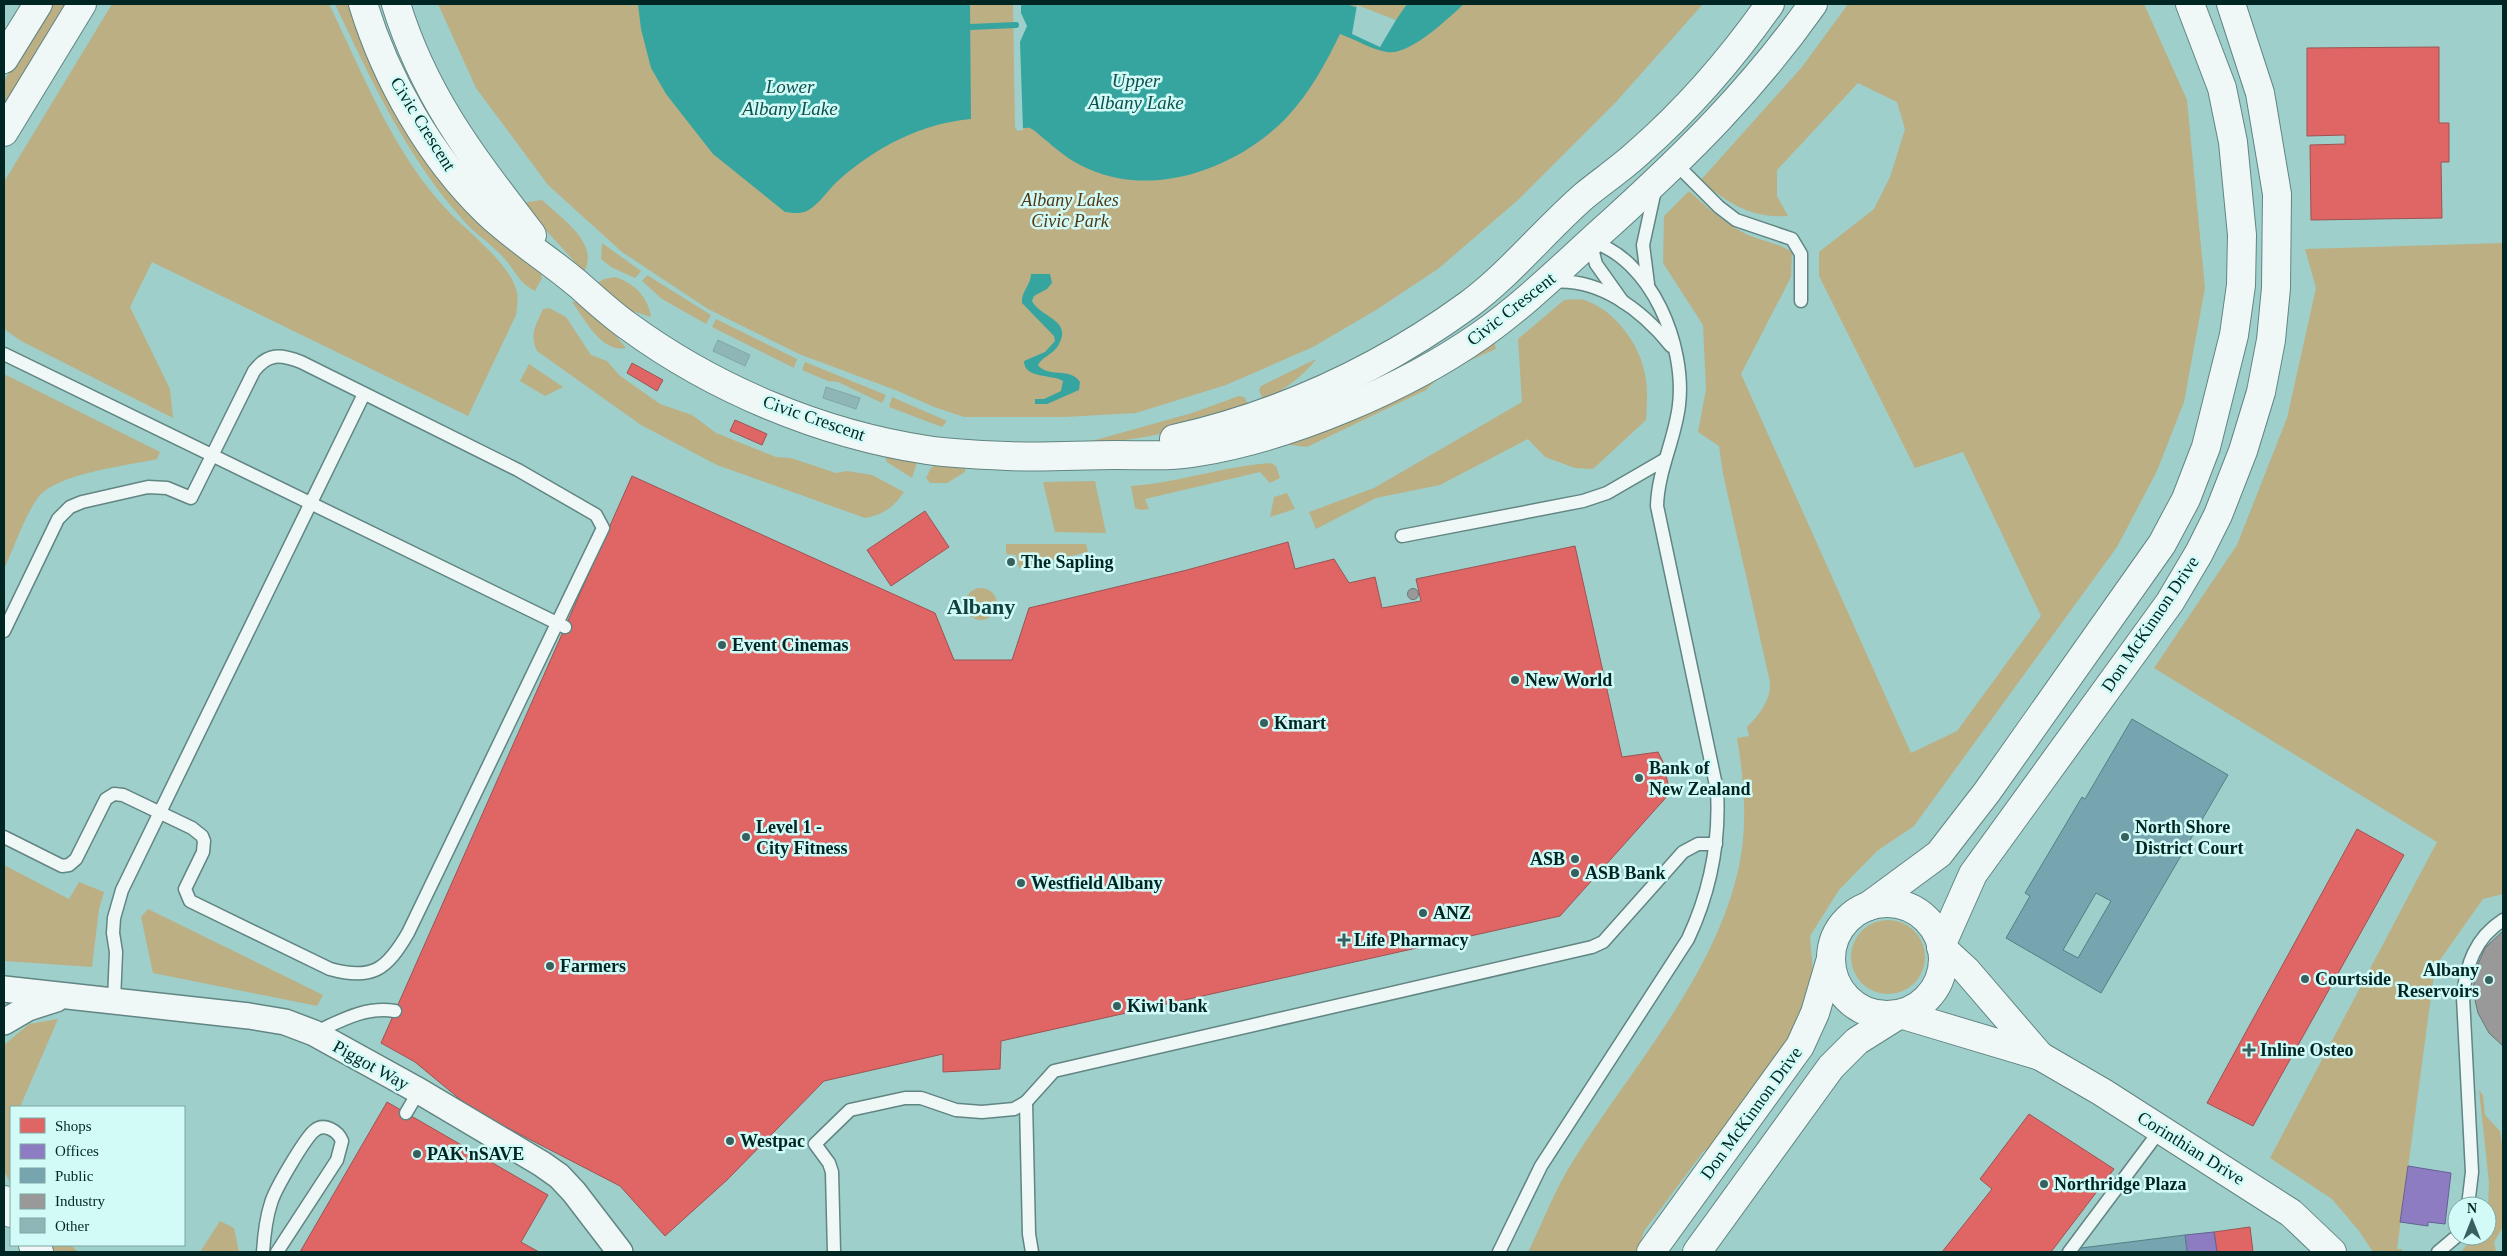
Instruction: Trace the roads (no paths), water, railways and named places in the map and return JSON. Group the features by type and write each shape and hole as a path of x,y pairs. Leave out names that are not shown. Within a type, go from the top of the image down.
{"street":[{"path":"4,59 38,4"},
{"path":"4,132 82,4"},
{"name":"Civic Crescent","path":"363,4 394,79 436,152 491,216 554,264 626,326 675,357 746,394 812,421 863,436 929,450 1040,458 1115,455 1158,456 1215,448 1268,434 1364,399 1424,369 1478,337 1546,282 1667,172 1762,73 1813,4"},
{"name":"Civic Crescent","path":"396,4 410,45 444,114 483,173 554,264"},
{"name":"Civic Crescent","path":"1115,455 1227,424 1324,390 1382,360 1468,304 1519,261 1585,196 1618,172 1700,94 1770,4"},
{"name":"Don McKinnon Drive","path":"1867,907 1939,854 1986,792 2162,544 2186,499 2206,447 2234,335 2241,285 2242,235 2233,142 2222,88 2190,4"},
{"name":"Don McKinnon Drive","path":"1941,946 1973,874 2174,593 2218,515 2243,451 2261,392 2270,340 2276,288 2277,194 2260,93 2231,4"},
{"path":"1519,261 1539,250 1568,240 1590,241 1591,217 1594,205 1618,172"},
{"path":"1697,1252 1831,1067 1857,1041 1900,1014 1918,1006 1937,984 1942,966 1941,946 1931,925 1913,910 1890,904 1867,907 1848,919 1840,928 1831,950 1830,962 1832,973 1841,992 1857,1007 1878,1015 1900,1014"},
{"name":"Corinthian Drive","path":"1941,946 1966,970 2040,1056"},
{"name":"Don McKinnon Drive","path":"1651,1252 1800,1046 1815,1013 1830,962"},
{"name":"Piggot Way","path":"4,989 249,1016 284,1022 314,1033 419,1092 559,1176 620,1252"},
{"name":"Piggot Way","path":"4,1022 28,1008 66,996"},
{"name":"Corinthian Drive","path":"1900,1014 2040,1056 2161,1129 2291,1213 2332,1252"},
{"path":"4,1200 10,1211"}],"lane":[{"path":"1499,1252 1541,1166 1688,939 1704,898 1716,844 1717,790 1657,506 1657,491 1664,460 1676,422 1680,385 1674,350 1662,312 1648,284 1643,245 1667,172 1719,206 1736,220 1792,238 1801,254 1801,301"},
{"path":"1590,241 1604,245 1618,255 1648,284"},
{"path":"1590,241 1596,264 1623,302"},
{"path":"1546,282 1565,280 1592,285 1623,302 1657,329 1674,350"},
{"path":"4,354 560,625"},
{"path":"4,631 58,519 64,512 82,502 148,487 167,488 191,498 254,371 266,358 286,356 518,470 596,515 603,528 560,625 408,933 393,958 374,971 349,974 330,968 190,901 185,888 203,852 204,841 198,832 123,795 109,795 76,859 69,864 62,866 4,837"},
{"path":"114,1001 116,952 113,932 114,918 122,890 364,394"},
{"path":"1402,536 1583,501 1607,493 1664,460"},
{"path":"834,1252 832,1172 829,1164 815,1144 846,1114 865,1106 914,1096 956,1110 982,1112 1014,1109 1026,1102 1054,1071 1592,947 1603,942 1683,852 1698,844 1716,844"},
{"path":"2469,1196 2472,1172 2464,996 2465,974 2471,955 2482,939 2494,926 2503,920"},
{"path":"314,1033 356,1014 381,1008 395,1011"},
{"path":"406,1113 419,1092"},
{"path":"1026,1102 1029,1234 1032,1252"},
{"path":"263,1252 271,1202 304,1144 315,1130 321,1127 332,1130 342,1141 337,1160 277,1252"},
{"path":"2069,1252 2161,1129"}],"water":[{"name":"Lower Albany Lake","path":"638,4 970,4 971,119 953,121 901,138 854,167 807,211 799,213 785,212 713,154 666,94 651,68 641,29"},
{"name":"Upper Albany Lake","path":"1016,4 1346,4 1396,20 1407,4 1464,4 1428,35 1396,52 1375,49 1340,34 1323,66 1303,97 1288,116 1268,134 1246,150 1222,163 1196,173 1170,179 1143,181 1116,178 1091,170 1057,150 1032,129 1021,128"},
{"path":"1031,274 1050,274 1052,283 1047,289 1034,296 1032,301 1036,307 1054,320 1062,330 1062,337 1058,346 1038,365 1047,371 1065,373 1076,377 1080,382 1079,390 1047,404 1035,404 1035,399 1044,399 1061,391 1063,381 1033,373 1025,367 1024,361 1045,352 1055,341 1054,336 1022,303"}],"waterway":[{"path":"970,27 1016,25"}],"place":[{"name":"The Sapling","path":"1011,562"},
{"name":"Event Cinemas","path":"722,645"},
{"name":"New World","path":"1515,680"},
{"name":"Kmart","path":"1264,723"},
{"name":"Bank of New Zealand","path":"1639,778"},
{"name":"Level 1 - City Fitness","path":"746,837"},
{"name":"North Shore District Court","path":"2125,837"},
{"name":"ASB","path":"1575,859"},
{"name":"ASB Bank","path":"1575,873"},
{"name":"Westfield Albany","path":"1021,883"},
{"name":"ANZ","path":"1423,913"},
{"name":"Life Pharmacy","path":"1344,940"},
{"name":"Farmers","path":"550,966"},
{"name":"Courtside","path":"2305,979"},
{"name":"Albany Reservoirs","path":"2489,980"},
{"name":"Kiwi bank","path":"1117,1006"},
{"name":"Inline Osteo","path":"2249,1050"},
{"name":"Westpac","path":"730,1141"},
{"name":"PAK'nSAVE","path":"417,1154"},
{"name":"Northridge Plaza","path":"2044,1184"}],"district":[{"name":"Albany","path":"981,606"}],"park label":[{"name":"Albany Lakes Civic Park","path":"1070,210"}]}
